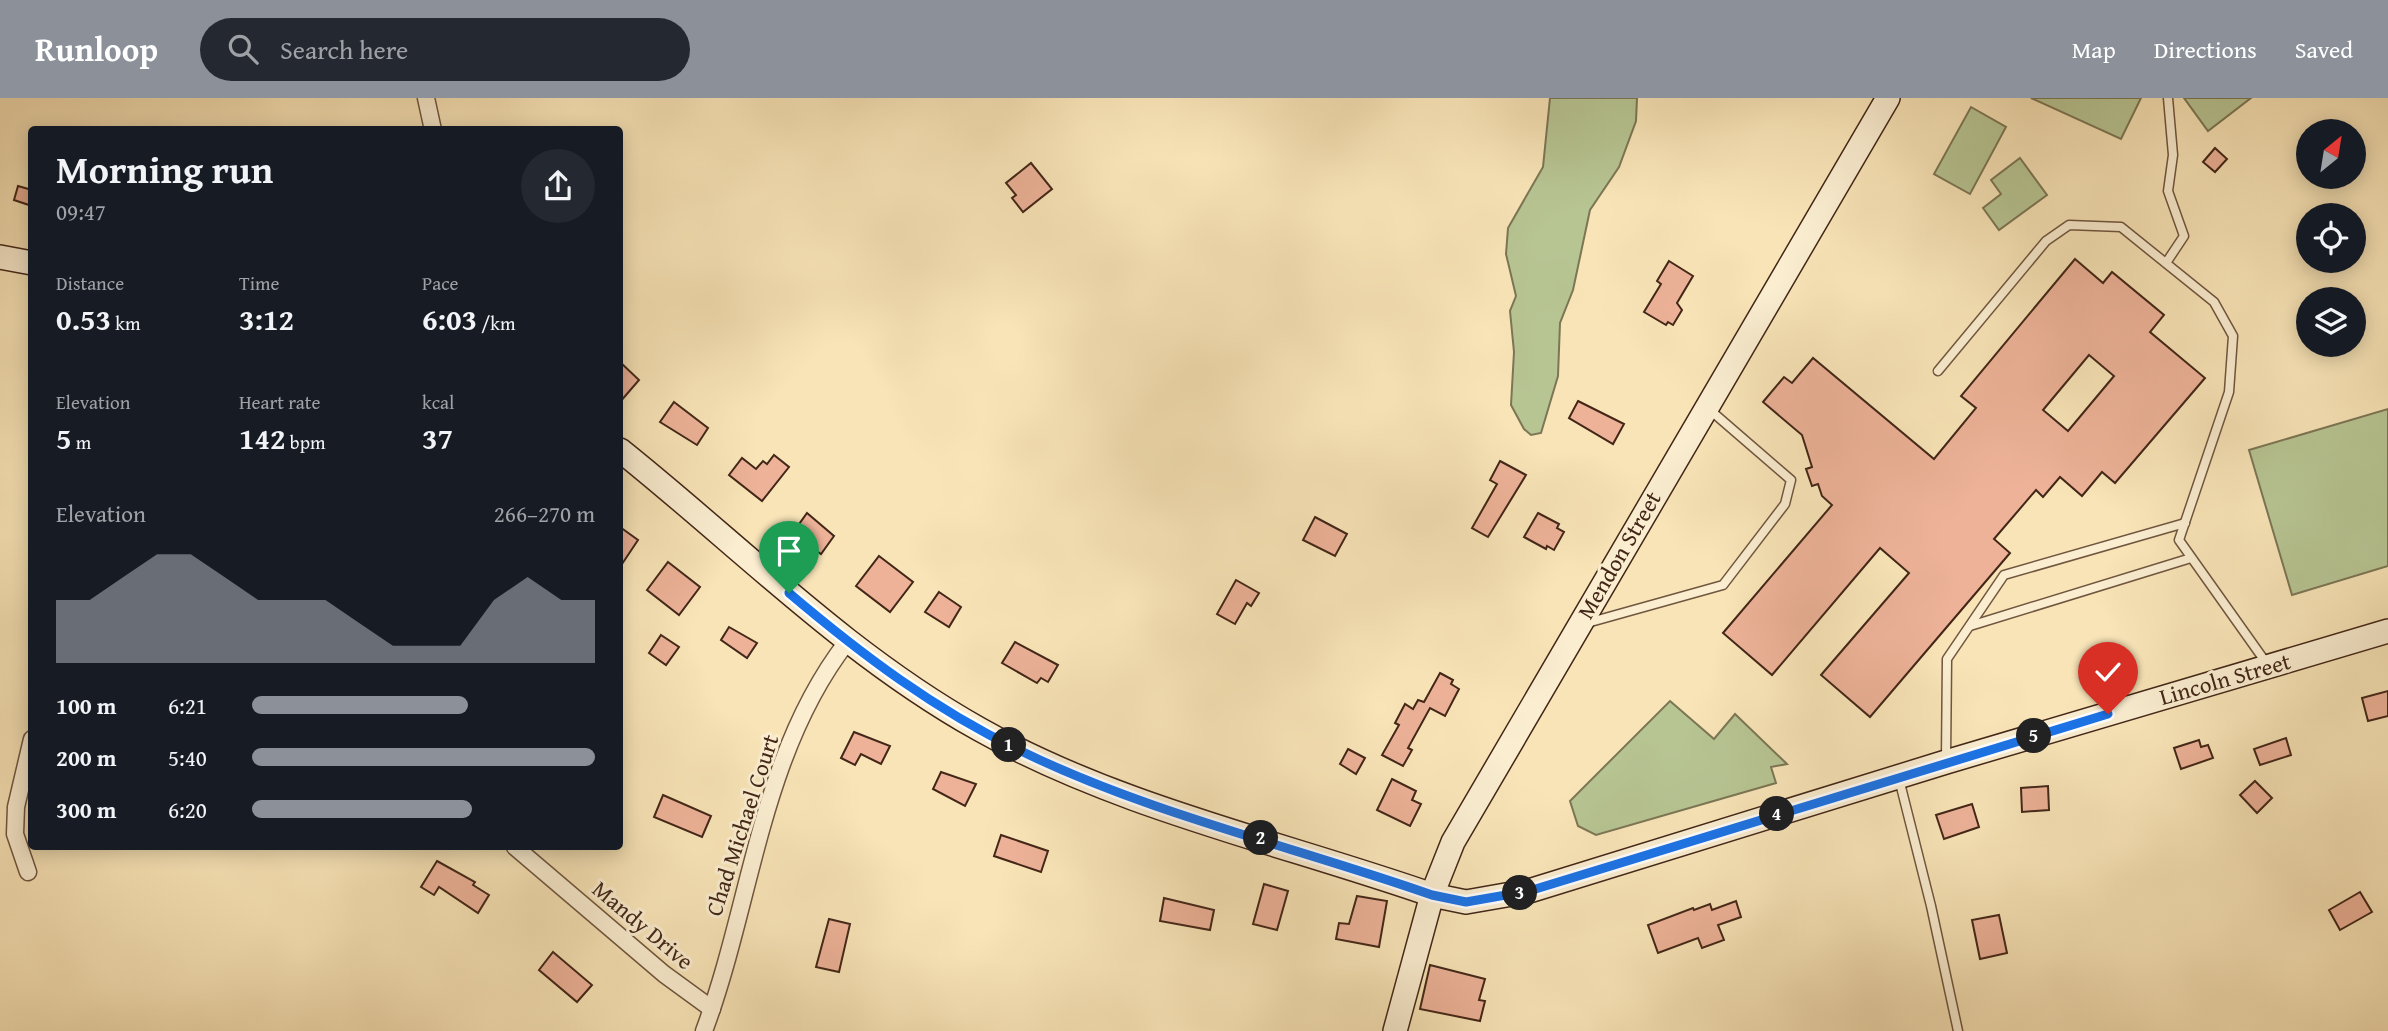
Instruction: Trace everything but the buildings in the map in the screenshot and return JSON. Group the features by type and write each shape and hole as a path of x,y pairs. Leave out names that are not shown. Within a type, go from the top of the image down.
{"main road":[{"name":"Mendon Street","path":"1395,1031 1432,895 1453,842 1888,98"},
{"path":"0,257 28,262"},
{"name":"Lincoln Street","path":"623,453 847,642 961,719 1019,751 1083,779 1432,895 1466,902 1529,891 1946,762 2388,631"}],"street":[{"path":"426,98 432,126"},
{"name":"Chad Michael Court","path":"704,1031 756,844 803,713 827,668 847,642"},
{"path":"27,872 15,834 16,807 28,756"},
{"name":"Mandy Drive","path":"519,850 664,974 712,1009"}],"lane":[{"path":"2166,263 2184,236 2168,191 2173,155 2168,98"},
{"path":"1938,371 2046,241 2069,225 2122,227 2214,302 2233,336 2229,392 2179,540 2269,666"},
{"path":"1577,626 1723,585 1785,504 1791,481 1706,407"},
{"path":"1946,762 1947,659 2004,575 2185,523"},
{"path":"1970,626 2191,558"},
{"path":"1898,777 1931,906 1958,1031"}],"green space":[{"path":"1550,98 1637,98 1636,121 1619,167 1590,210 1573,290 1560,323 1558,376 1541,433 1531,435 1524,429 1511,405 1514,352 1510,311 1516,296 1506,254 1508,228 1543,167"},
{"path":"2031,98 2141,98 2121,139"},
{"path":"2184,98 2251,98 2208,131"},
{"path":"1971,107 2006,127 1970,194 1934,174"},
{"path":"2020,158 2047,195 1999,230 1983,208 2001,194 1991,180"},
{"path":"2388,409 2388,566 2292,595 2249,450"},
{"path":"1670,701 1714,739 1735,714 1787,764 1771,767 1776,783 1596,835 1578,826 1570,801"}],"route":[{"path":"789,593 860,653 891,675 1019,751 1101,787 1432,895 1466,902 1529,891 2108,714"}]}
